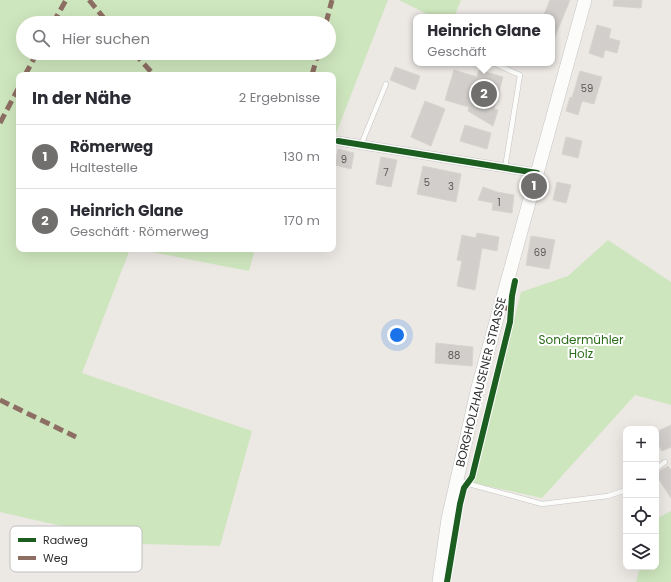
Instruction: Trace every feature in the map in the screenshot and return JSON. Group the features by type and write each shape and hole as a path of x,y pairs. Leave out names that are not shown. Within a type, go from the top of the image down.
{"main road":[{"name":"BORGHOLZHAUSENER STRASSE","path":"439,582 448,519 456,478 478,387 586,0"}],"street":[{"path":"338,141 538,173"}],"lane":[{"path":"500,66 520,75 505,168"},
{"path":"361,145 386,84"},
{"path":"659,467 665,462"},
{"path":"456,478 468,484 542,504 608,496 623,491"}],"green space":[{"path":"0,0 388,0 336,133 336,72 16,72 16,252 129,252 82,373 252,431 220,546 142,544 142,526 62,526 0,512"},
{"path":"399,0 461,0 455,14 427,14"},
{"name":"Sondermühler Holz","path":"608,240 671,282 671,405 635,395 542,498 473,483 521,292 568,276"},
{"path":"151,252 254,252 249,271"},
{"path":"671,511 671,582 636,582 639,570 659,570 659,517"}],"building":[{"path":"550,0 570,0 555,37 555,14 544,14"},
{"path":"614,0 642,0 641,8 613,6"},
{"path":"597,25 611,29 609,38 620,41 617,53 605,50 603,58 589,53"},
{"path":"395,67 420,76 415,90 390,80"},
{"path":"454,70 477,77 479,70 503,77 494,109 498,110 493,126 468,111 469,107 445,100"},
{"path":"580,71 602,77 594,104 582,101 578,115 566,111 570,97 572,98"},
{"path":"425,101 445,109 431,146 411,137"},
{"path":"465,125 491,133 487,149 460,141"},
{"path":"566,137 582,141 578,158 562,154"},
{"path":"338,149 354,153 351,169 336,165"},
{"path":"381,157 397,160 391,187 376,184"},
{"path":"423,166 461,174 456,202 417,194"},
{"path":"557,182 571,185 566,203 553,200"},
{"path":"483,187 497,192 514,195 512,213 492,210 493,203 478,200"},
{"path":"477,233 499,237 497,251 482,248 475,290 457,286 462,261 457,260 462,235 476,238"},
{"path":"531,236 555,240 549,269 526,265"},
{"path":"436,343 473,347 472,366 435,363"},
{"path":"671,425 671,447 662,451 659,446 659,431"},
{"path":"668,466 671,470 671,498 659,480 659,471"}],"marked path":[{"path":"57,16 66,0"},
{"path":"89,0 102,16"},
{"path":"328,16 332,0"},
{"path":"27,72 33,60"},
{"path":"140,60 151,72"},
{"path":"313,72 316,60"},
{"path":"0,123 16,93"},
{"path":"499,307 511,309"},
{"path":"0,400 76,437"}],"cycle path":[{"path":"338,141 537,173"},
{"path":"447,582 460,504 464,488 472,477 510,322 515,281"}],"place":[{"name":"Heinrich Glane","path":"484,94"},
{"name":"Römerweg","path":"534,186"}]}
